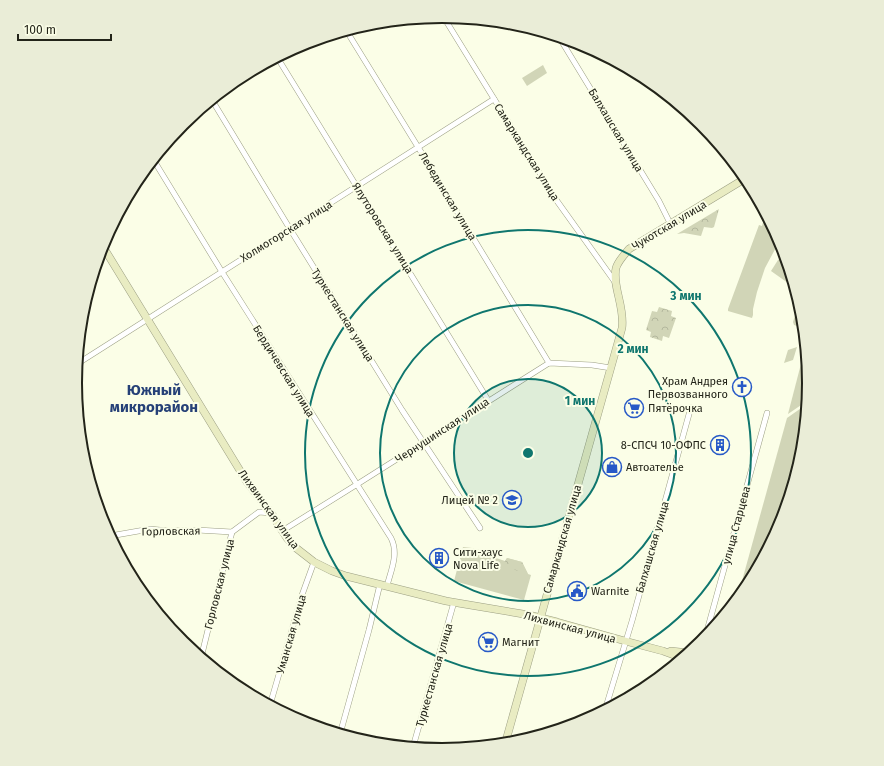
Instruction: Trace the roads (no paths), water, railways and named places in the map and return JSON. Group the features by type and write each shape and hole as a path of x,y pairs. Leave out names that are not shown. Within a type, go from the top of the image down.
{"main road":[{"name":"Чукотская улица","path":"620,335 622,313 617,285 616,267 629,249 740,182"},
{"name":"Лихвинская улица","path":"106,252 247,482 296,548 314,562 336,573 454,602 541,618 663,651"},
{"name":"Самаркандская улица","path":"507,737 620,335"},
{"path":"663,651 681,652"},
{"path":"663,651 677,656"}],"street":[{"name":"Самаркандская улица","path":"447,23 557,201 617,285"},
{"name":"Лебединская улица","path":"349,35 549,363"},
{"name":"Балхашская улица","path":"563,44 659,201 671,224"},
{"name":"Ялуторовская улица","path":"281,61 488,400"},
{"name":"Холмогорская улица","path":"83,360 494,99"},
{"name":"Туркестанская улица","path":"215,104 402,410 480,528"},
{"name":"Бердичевская улица","path":"156,164 222,272 394,544 395,557 369,630 341,729"},
{"path":"549,363 592,365 611,368"},
{"name":"Чернушинская улица","path":"282,531 549,363"},
{"name":"Балхашская улица","path":"607,703 624,641 634,614 691,406"},
{"name":"улица Старцева","path":"709,625 767,412"},
{"name":"Горловская улица","path":"203,652 232,532 260,512 271,513"},
{"name":"Горловская","path":"116,535 150,529 170,531 197,530 232,532"},
{"name":"Уманская улица","path":"271,700 302,595 314,562"},
{"name":"Туркестанская улица","path":"414,742 454,602"}],"place":[{"name":"Храм Андрея Первозванного","path":"742,387"},
{"name":"Пятёрочка","path":"634,408"},
{"name":"8-СПСЧ 10-ОФПС","path":"720,445"},
{"name":"Автоателье","path":"612,467"},
{"name":"Лицей № 2","path":"512,500"},
{"name":"Сити-хаус Nova Life","path":"439,558"},
{"name":"Warnite","path":"577,591"},
{"name":"Магнит","path":"488,642"}],"district":[{"name":"Южный микрорайон","path":"154,398"}]}
